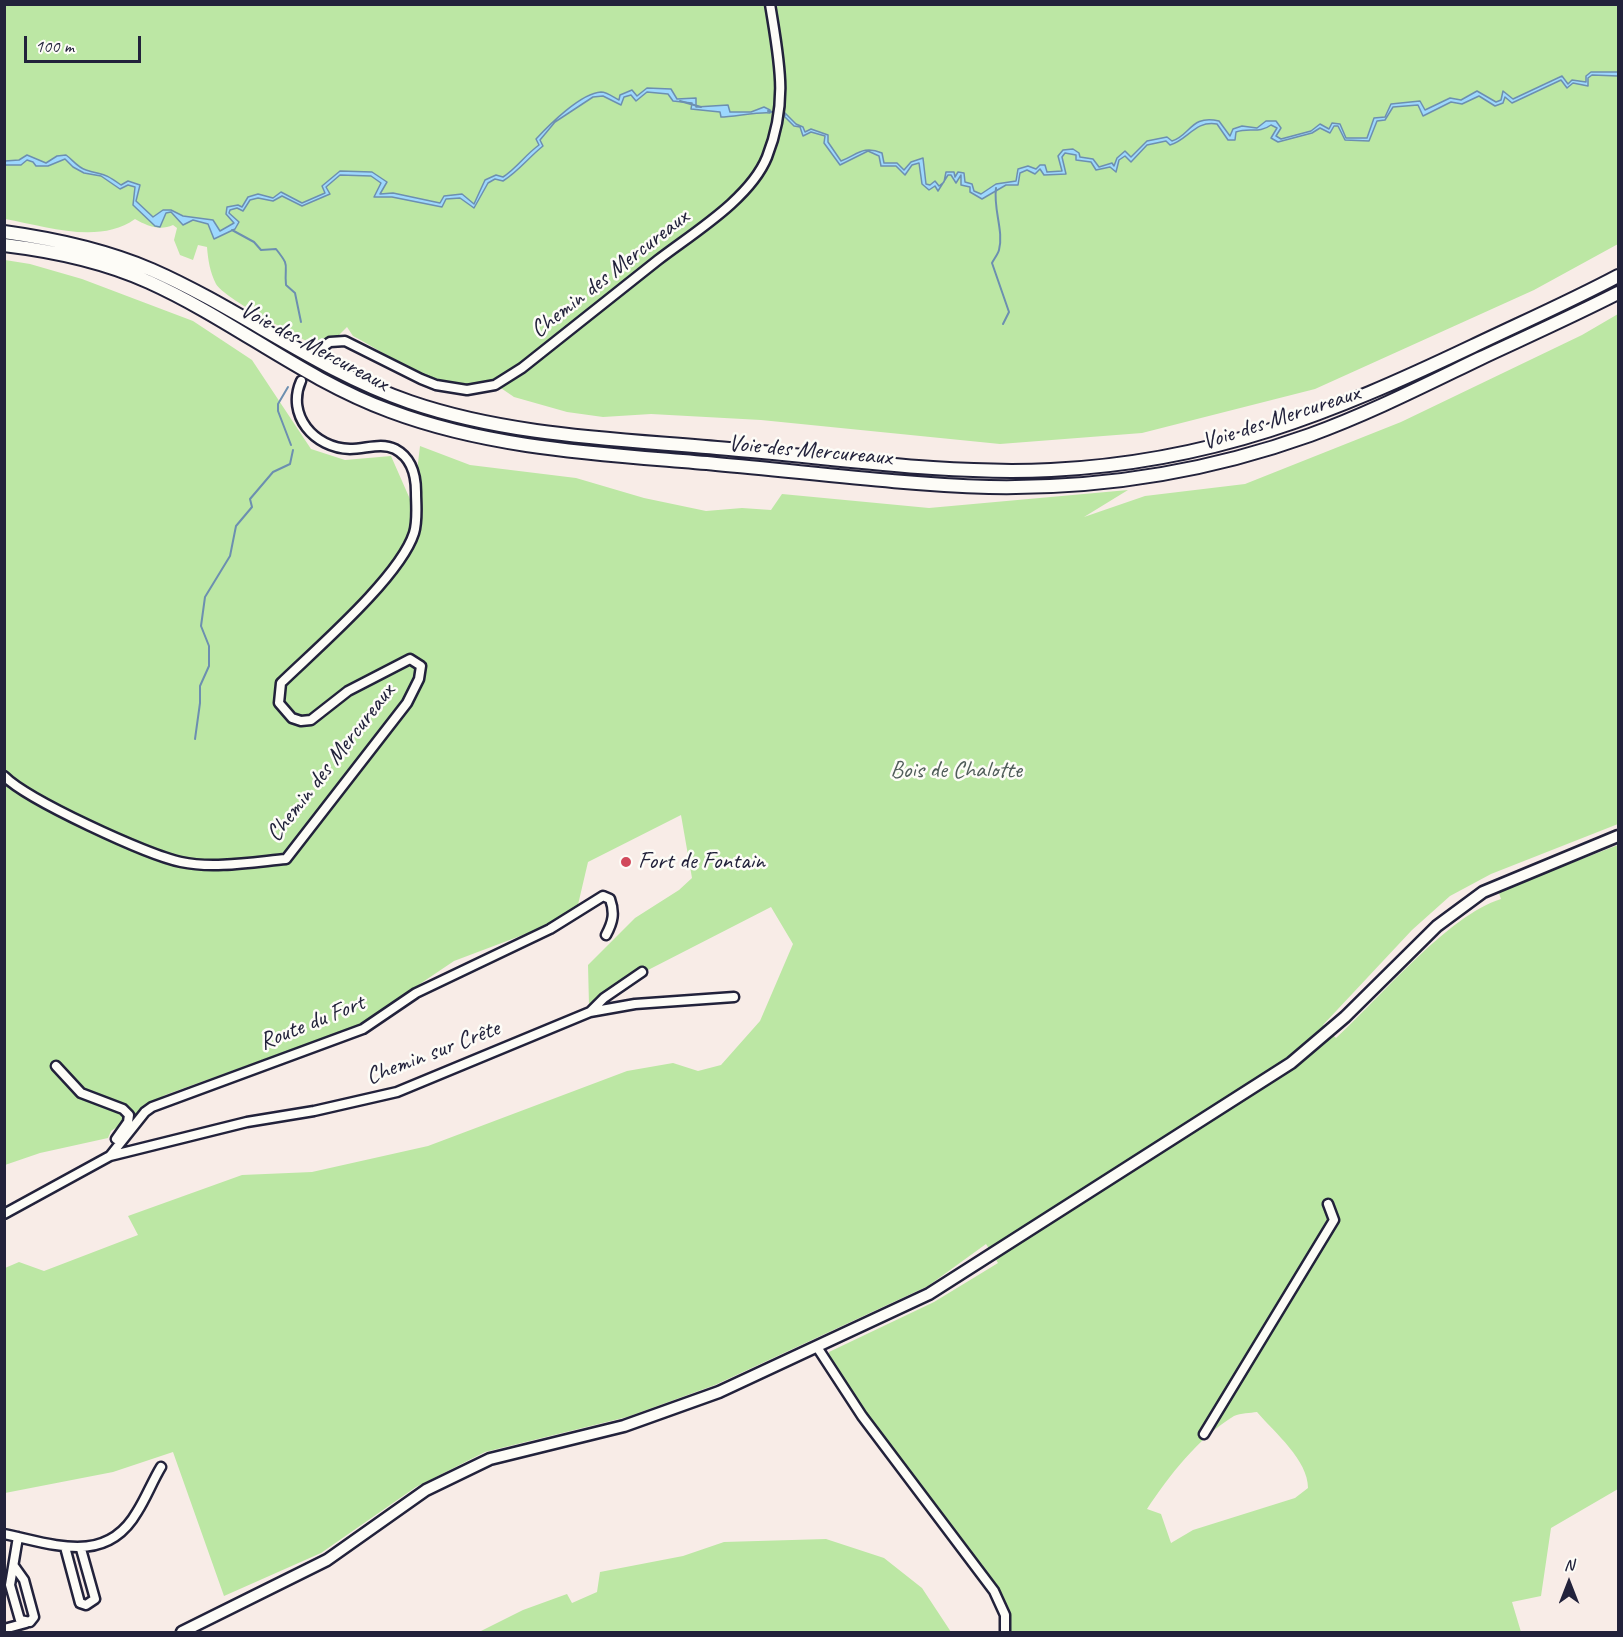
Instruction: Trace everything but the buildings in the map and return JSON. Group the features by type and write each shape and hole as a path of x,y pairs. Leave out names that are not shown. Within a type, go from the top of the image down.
{"highway":[{"name":"Voie des Mercureaux","path":"4,232 82,246 140,265 195,292 342,374 411,403 465,418 561,434 990,470 1056,469 1124,463 1196,451 1266,433 1374,393 1618,276"},
{"name":"Voie des Mercureaux","path":"4,245 79,258 136,276 183,298 291,364 349,394 406,417 454,431 529,446 989,487 1050,486 1118,481 1184,470 1261,451 1372,410 1618,293"}],"main road":[{"path":"182,1632 327,1560 426,1490 490,1460 624,1426 719,1392 929,1294 1282,1069 1345,1017 1437,926 1483,892 1618,836"}],"street":[{"name":"Chemin des Mercureaux","path":"317,351 330,342 345,341 436,385 467,390 495,385 522,368 728,205 760,171 773,134 782,72 770,4"},
{"name":"Chemin des Mercureaux","path":"4,776 22,791 59,810 159,855 183,863 286,859 406,703 419,679 421,666 410,659 348,691 311,720 301,721 292,718 279,703 278,692 281,683 355,611 400,559 413,534 416,515 415,473 407,459 388,447 341,448 311,432 298,415 296,404 301,381"},
{"name":"Route du Fort","path":"4,1214 110,1156 145,1112 152,1107 363,1029 416,993 550,929 603,896 610,899 614,910 612,924 606,935"},
{"path":"590,1012 604,998 642,972"},
{"name":"Chemin sur Crête","path":"110,1156 247,1122 314,1111 396,1092 590,1012 635,1004 734,997"},
{"path":"56,1066 81,1093 123,1109 129,1115 128,1122 110,1147 110,1156"},
{"path":"1204,1434 1334,1220 1329,1204"},
{"path":"817,1347 862,1416 994,1591 1005,1615 1005,1632"},
{"path":"4,1534 64,1547 81,1549 98,1546 114,1538 128,1526 161,1467"},
{"path":"18,1537 10,1585 20,1620 26,1623"},
{"path":"64,1547 80,1603 86,1605 95,1599 81,1549"},
{"path":"4,1629 26,1623 34,1617 24,1580 14,1566"}],"green space":[{"path":"4,5 1618,5 1618,244 1534,290 1315,389 1142,433 1000,444 761,420 651,414 603,417 567,412 514,397 492,382 453,383 419,372 353,336 347,327 339,335 312,344 246,307 222,290 212,275 207,247 198,245 193,260 180,255 174,240 177,228 173,225 163,228 154,227 135,219 121,227 89,232 54,229 5,219"},
{"name":"Bois de Chalotte","path":"5,260 30,264 82,279 193,321 252,360 311,449 345,460 391,456 413,506 420,446 470,465 576,478 644,498 706,511 742,508 771,510 782,494 929,508 1128,490 1084,517 1145,496 1245,484 1401,422 1582,335 1618,314 1618,824 1491,874 1450,896 1412,930 1323,1025 1336,1038 1437,940 1480,908 1501,899 1499,893 1618,845 1618,1489 1551,1528 1541,1596 1512,1602 1521,1632 1010,1632 1009,1614 829,1361 829,1352 934,1302 998,1263 986,1244 928,1286 715,1385 627,1417 485,1452 416,1487 321,1553 224,1596 173,1452 113,1472 5,1493 5,1268 19,1262 44,1271 138,1235 128,1216 242,1175 312,1172 428,1146 627,1071 673,1063 698,1071 721,1065 760,1021 793,944 771,907 650,969 589,1005 588,965 635,918 679,890 692,878 681,815 588,862 577,909 544,927 454,961 359,1025 165,1095 111,1131 108,1138 40,1153 5,1165","holes":["1257,1412 1297,1457 1307,1478 1308,1488 1295,1498 1193,1530 1171,1543 1161,1514 1147,1509 1186,1458 1209,1435 1234,1416"]},
{"path":"826,1539 884,1558 922,1588 951,1632 479,1632 523,1610 567,1594 572,1603 597,1592 600,1572 683,1556 724,1542"}],"water":[{"path":"1591,72 1618,72 1618,76 1592,75 1588,78 1588,86 1573,83 1567,88 1561,80 1512,103 1505,97 1503,103 1495,106 1479,96 1462,104 1451,102 1423,116 1418,105 1393,107 1385,120 1377,121 1369,141 1345,140 1338,126 1334,126 1330,133 1320,128 1312,133 1278,142 1271,138 1277,128 1271,125 1262,129 1236,132 1235,140 1228,140 1217,124 1209,124 1197,128 1170,145 1166,141 1147,145 1131,162 1125,156 1119,160 1116,172 1110,167 1096,170 1091,162 1076,160 1076,155 1065,153 1062,157 1066,174 1044,175 1040,169 1035,174 1027,170 1020,173 1018,185 1006,185 982,199 970,192 970,187 961,185 961,175 956,183 951,175 948,175 944,181 946,172 954,172 955,177 958,172 964,173 965,182 972,184 974,191 981,194 996,184 1016,181 1018,169 1028,166 1036,169 1040,165 1045,165 1047,172 1062,171 1058,156 1063,150 1073,149 1079,153 1080,157 1093,159 1099,167 1112,163 1114,166 1117,158 1125,151 1131,157 1147,141 1167,137 1172,141 1202,120 1219,121 1230,136 1233,129 1242,126 1257,128 1266,121 1276,121 1281,128 1276,136 1281,139 1311,131 1320,124 1329,129 1332,123 1340,124 1346,138 1367,138 1374,118 1385,117 1391,104 1420,101 1425,110 1450,98 1461,100 1477,91 1496,102 1501,100 1503,91 1513,99 1562,76 1568,84 1572,80 1586,82 1586,76"},
{"path":"647,88 671,89 677,99 696,98 696,107 728,105 730,112 751,112 764,107 770,110 770,113 721,117 720,112 691,109 692,103 673,101 668,94 647,92 636,101 631,95 624,97 621,105 603,96 593,97 555,122 540,140 543,146 514,173 503,181 495,179 488,183 474,208 460,198 446,199 442,207 392,197 374,197 381,183 371,176 340,175 326,187 330,194 302,206 282,196 273,201 258,198 250,200 243,211 237,208 230,210 229,213 239,222 235,229 214,239 208,224 193,220 183,225 171,212 166,213 160,227 155,226 133,205 135,187 128,185 120,189 101,176 84,173 73,167 65,159 48,166 36,166 27,160 21,165 5,165 5,161 19,160 27,155 46,163 57,156 66,155 83,169 107,176 121,185 128,181 140,185 136,201 153,217 163,210 171,210 183,216 213,220 220,231 234,223 226,214 227,207 238,205 242,207 248,197 258,194 273,198 281,192 302,203 325,193 322,186 340,171 372,172 387,182 380,194 393,193 440,203 444,196 462,194 474,204 485,180 496,175 503,177 513,170 539,145 536,139 575,104 601,92 619,100 620,95 632,90 637,96"},
{"path":"784,112 796,124 803,127 805,132 811,129 828,135 828,142 841,161 870,150 882,153 884,163 897,163 904,170 911,162 923,158 926,184 930,185 935,181 939,186 943,183 938,191 935,186 929,190 922,184 919,163 912,165 905,175 896,166 881,166 879,156 868,151 840,165 824,143 825,136 811,132 803,136 800,127 794,126 783,115"}],"waterway":[{"path":"680,101 701,107"},
{"path":"768,111 785,115"},
{"path":"996,188 1000,243 992,263 1009,312 1003,324"},
{"path":"232,230 254,242 261,250 276,249 281,255 286,266 286,285 295,293 301,322"},
{"path":"288,387 278,404 278,411 291,445"},
{"path":"195,739 200,686 209,666 209,646 201,626 205,597 230,556 236,526 252,507 250,499 273,472 290,464 293,450"}],"place":[{"name":"Fort de Fontain","path":"626,862"}]}
